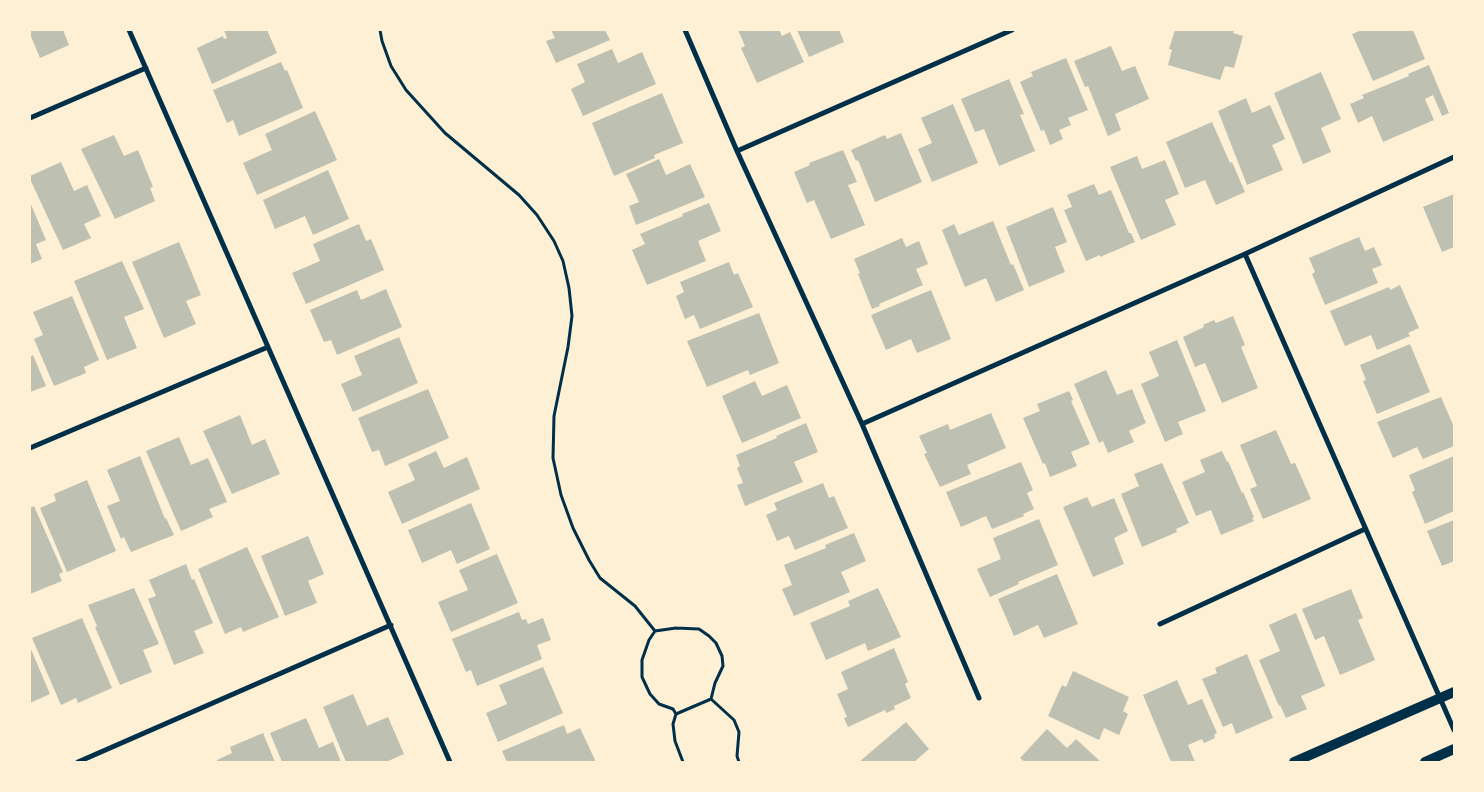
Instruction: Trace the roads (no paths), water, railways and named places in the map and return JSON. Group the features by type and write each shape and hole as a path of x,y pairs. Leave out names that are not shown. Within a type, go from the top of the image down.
{"main road":[{"path":"1294,762 1454,692"},
{"path":"1425,762 1454,749"}],"street":[{"path":"129,30 450,762"},
{"path":"685,30 737,151 862,424 979,698"},
{"path":"737,151 1012,30"},
{"path":"30,118 146,68"},
{"path":"862,424 1245,254 1454,157"},
{"path":"1245,254 1454,730"},
{"path":"30,448 268,347"},
{"path":"1160,624 1366,529"},
{"path":"78,762 391,625"}]}
